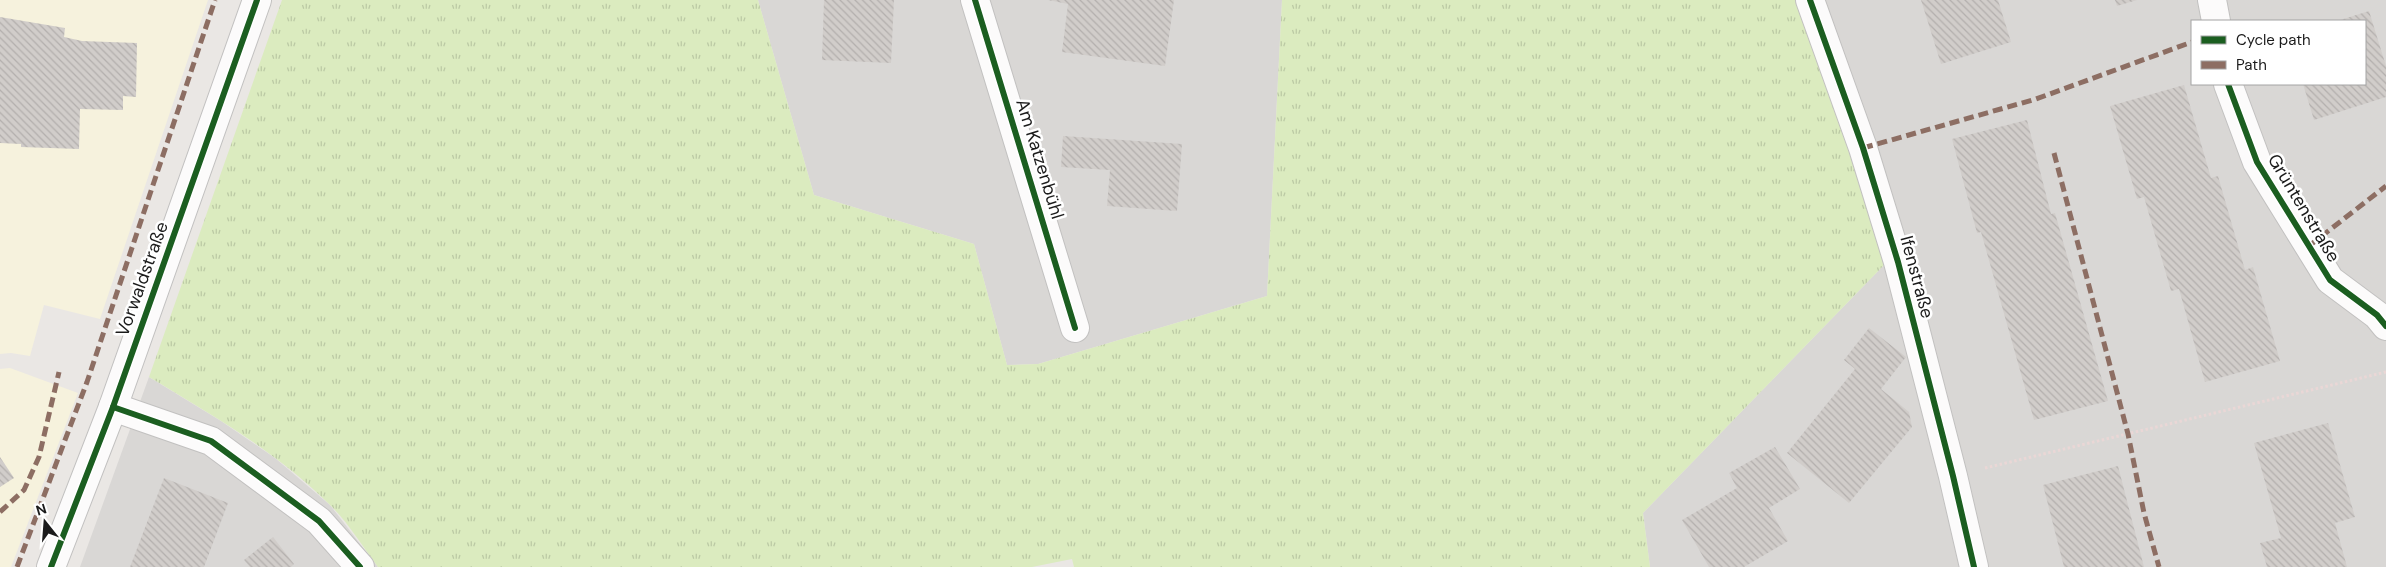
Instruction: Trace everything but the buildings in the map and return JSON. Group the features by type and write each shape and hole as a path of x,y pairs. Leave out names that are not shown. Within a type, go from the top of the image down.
{"street":[{"name":"Vorwaldstraße","path":"51,567 113,406 257,0"},
{"name":"Am Katzenbühl","path":"975,0 1075,328"},
{"name":"Ifenstraße","path":"1810,0 1863,148 1898,262 1953,476 1974,567"},
{"path":"2212,0 2216,20"},
{"name":"Grüntenstraße","path":"2228,85 2257,162 2330,280 2377,316 2386,326"},
{"path":"113,406 211,441 319,521 360,567"}],"path":[{"path":"1953,476 2386,372"}],"shaded area":[{"path":"0,0 208,0 100,319 44,305 30,356 11,353 0,354"},
{"path":"758,0 1282,0 1267,296 1038,364 1007,365 974,244 814,195"},
{"path":"1799,0 2386,0 2386,567 1650,567 1643,513 1886,263"},
{"path":"10,368 78,393 11,567 0,567 0,369"},
{"path":"149,377 221,421 275,458 330,505 378,567 80,567"}],"green space":[{"path":"282,0 758,0 814,195 974,244 1007,365 1038,364 1267,296 1282,0 1799,0 1886,263 1643,513 1650,567 1074,567 1072,559 1032,567 378,567 349,526 309,485 243,435 149,377"}],"marked path":[{"path":"17,567 87,382 215,0"},
{"path":"1863,148 2036,99 2191,42"},
{"path":"2054,153 2128,434 2144,513 2159,567"},
{"path":"2309,246 2386,186"},
{"path":"0,512 24,490 39,457 59,372"}],"cycle path":[{"path":"51,567 113,407 257,0"},
{"path":"975,0 1075,328"},
{"path":"1810,0 1863,148 1898,262 1953,476 1974,567"},
{"path":"2228,85 2257,162 2330,280 2377,315 2386,326"},
{"path":"113,407 211,441 319,521 360,567"}]}
